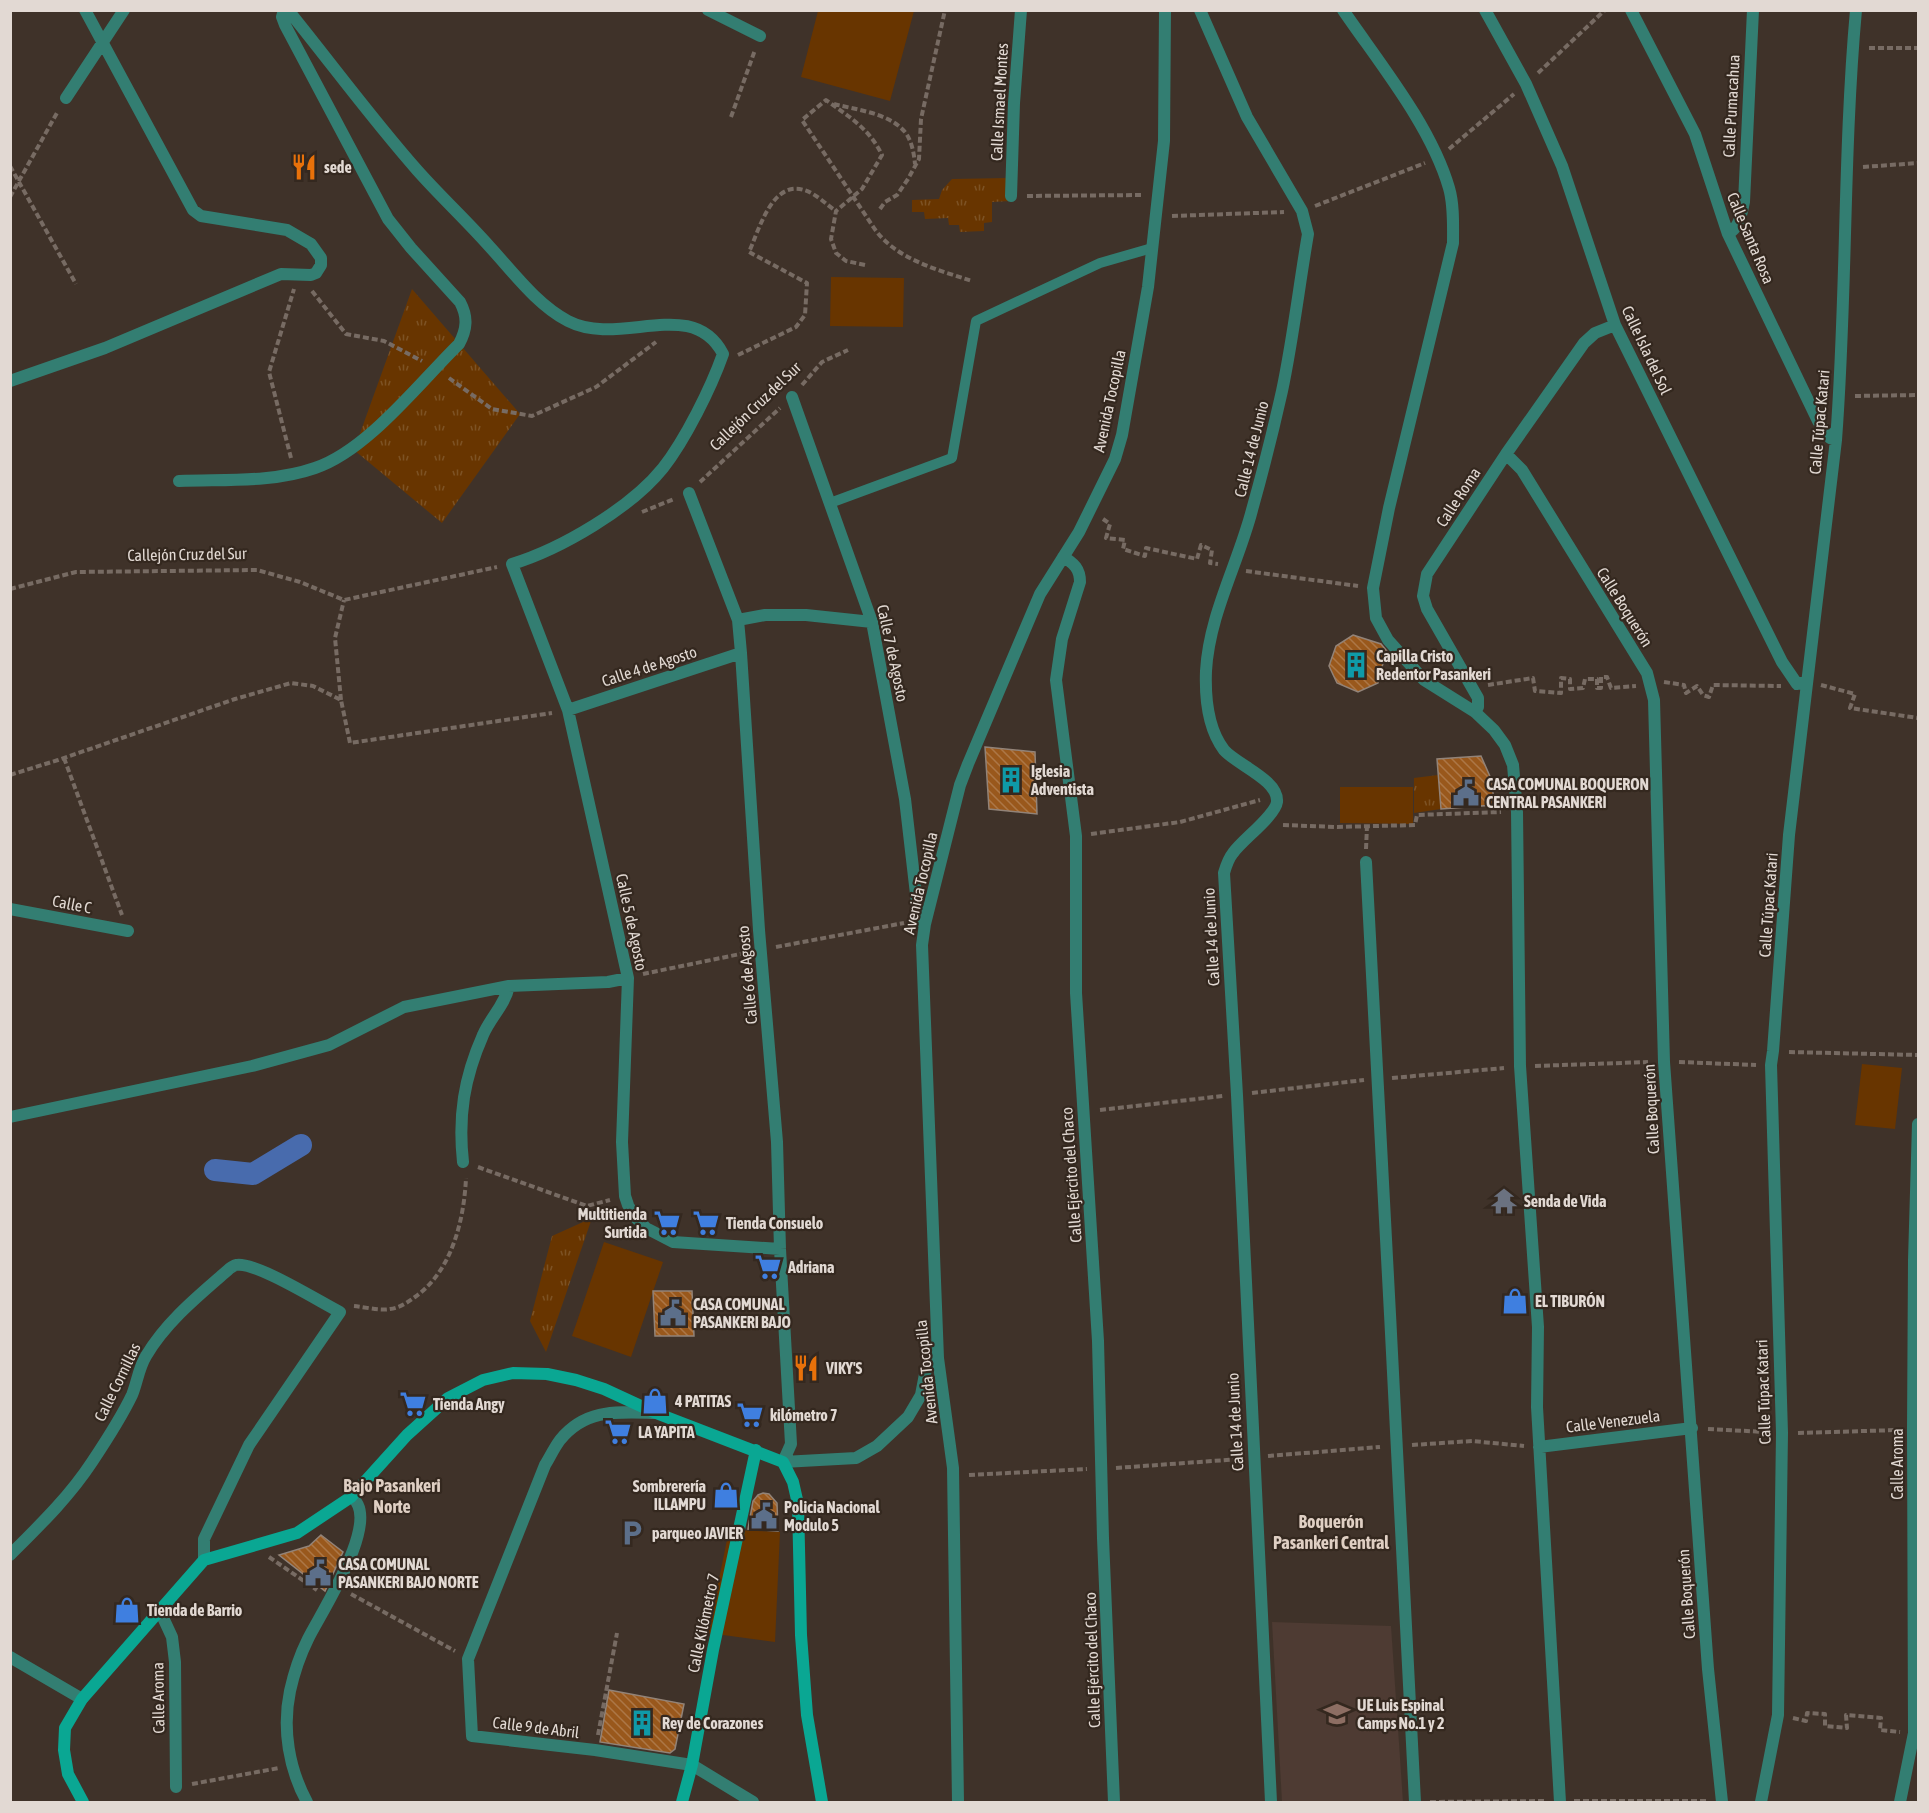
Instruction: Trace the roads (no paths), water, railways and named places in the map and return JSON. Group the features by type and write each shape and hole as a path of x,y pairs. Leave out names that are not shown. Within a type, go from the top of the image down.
{"main road":[{"path":"82,1803 68,1774 64,1750 65,1728 82,1699 204,1560 297,1533 351,1497 407,1435 448,1398 483,1380 513,1373 547,1374 604,1389 656,1413 783,1462 793,1482 798,1504 801,1635 807,1715 822,1803"},
{"name":"Calle Kilómetro 7","path":"682,1803 692,1765 756,1450"}],"street":[{"path":"10,381 105,348 281,273 316,273 321,265 318,252 303,238 287,230 201,216 193,210 85,10"},
{"path":"66,98 124,10"},
{"path":"179,481 275,477 315,468 339,458 376,428 459,344 464,336 466,326 464,310 460,302 388,219 285,25 282,17 286,10"},
{"name":"Calle 5 de Agosto","path":"286,10 417,170 523,284 552,310 568,321 600,330 680,324 696,327 709,335 723,354 692,421 663,468 634,496 593,525 535,557 512,564 568,710 628,978 622,1142 625,1196 634,1216 646,1228 673,1242 780,1249"},
{"path":"708,10 760,36"},
{"name":"Calle Ismael Montes","path":"1011,196 1014,103 1021,10"},
{"name":"Avenida Tocopilla","path":"958,1803 953,1468 938,1358 922,945 925,924 960,785 968,764 1040,594 1079,532 1115,459 1122,435 1148,287 1159,195 1164,141 1164,10"},
{"name":"Calle 14 de Junio","path":"1200,10 1247,117 1302,211 1308,234 1282,389 1251,513 1213,628 1206,671 1212,727 1225,751 1271,786 1277,795 1276,808 1234,851 1227,861 1224,873 1271,1803"},
{"path":"1343,10 1416,117 1439,158 1450,190 1453,213 1453,243 1389,508 1373,588 1376,618 1388,640 1424,680 1475,712 1494,730 1505,745 1513,765 1517,812 1520,1066 1538,1327 1537,1407 1560,1802"},
{"name":"Calle Isla del Sol","path":"1485,10 1526,84 1562,165 1615,325 1782,662 1802,683"},
{"name":"Calle Santa Rosa","path":"1631,10 1695,134 1728,234 1818,421 1830,438 1836,440"},
{"name":"Calle Pumacahua","path":"1728,234 1740,221 1744,202 1753,10"},
{"name":"Calle Túpac Katari","path":"1761,1803 1778,1715 1782,1433 1771,1065 1802,683 1836,440 1856,10"},
{"name":"Calle Roma","path":"1475,712 1479,701 1473,688 1427,609 1423,596 1427,574 1506,454 1584,343 1595,333 1615,325"},
{"name":"Calle 7 de Agosto","path":"792,397 872,622 905,798 919,920 925,924"},
{"name":"Calle Boquerón","path":"1506,454 1522,470 1647,673 1654,700 1665,1062 1675,1225 1692,1428 1708,1669 1722,1802"},
{"name":"Calle 6 de Agosto","path":"689,493 738,620 759,930 777,1142 780,1249 791,1444 783,1462"},
{"name":"Calle Ejército del Chaco","path":"1063,557 1072,562 1080,576 1062,639 1056,680 1076,836 1076,993 1098,1341 1103,1538 1114,1803"},
{"path":"738,620 765,615 796,615 872,622"},
{"name":"Calle 4 de Agosto","path":"568,710 741,653"},
{"path":"1366,862 1415,1802"},
{"name":"Calle C","path":"10,909 128,931"},
{"path":"10,1117 252,1066 329,1045 404,1006 509,987 608,982 628,978"},
{"path":"463,1162 460,1134 464,1090 483,1033 507,998 509,987"},
{"name":"Calle Aroma","path":"1900,1803 1914,1733 1914,1260 1918,1124"},
{"name":"Calle Cornillas","path":"10,1555 57,1508 93,1461 132,1395 144,1358 156,1341 181,1312 236,1265 254,1269 286,1282 340,1312 249,1445 204,1539 204,1560"},
{"path":"783,1462 856,1458 877,1446 908,1417 921,1395 929,1363 938,1358"},
{"name":"Calle 9 de Abril","path":"656,1413 602,1413 584,1419 560,1440 545,1465 468,1659 472,1736 595,1750 692,1765 753,1803"},
{"name":"Calle Venezuela","path":"1539,1447 1692,1428"},
{"path":"307,1803 292,1766 286,1728 290,1693 297,1665 307,1640 337,1586 357,1540 360,1524 359,1509 351,1497"},
{"name":"Calle Aroma","path":"160,1611 172,1637 175,1662 176,1786"},
{"path":"10,1657 82,1699"}],"lane":[{"path":"830,503 952,458 976,321 1100,263 1152,248"}],"waterway":[{"path":"215,1170 253,1174 301,1145"}],"place":[{"name":"sede","path":"304,167"},
{"name":"Capilla Cristo Redentor Pasankeri","path":"1356,665"},
{"name":"Iglesia Adventista","path":"1011,780"},
{"name":"CASA COMUNAL BOQUERON CENTRAL PASANKERI","path":"1466,793"},
{"name":"Senda de Vida","path":"1504,1201"},
{"name":"Multitienda Surtida","path":"667,1223"},
{"name":"Tienda Consuelo","path":"706,1223"},
{"name":"Adriana","path":"768,1267"},
{"name":"EL TIBURÓN","path":"1515,1301"},
{"name":"CASA COMUNAL PASANKERI BAJO","path":"673,1313"},
{"name":"VIKY'S","path":"806,1368"},
{"name":"4 PATITAS","path":"655,1401"},
{"name":"Tienda Angy","path":"413,1404"},
{"name":"kilómetro 7","path":"750,1415"},
{"name":"LA YAPITA","path":"618,1432"},
{"name":"Sombrerería ILLAMPU","path":"726,1495"},
{"name":"Policia Nacional Modulo 5","path":"764,1516"},
{"name":"parqueo JAVIER","path":"632,1533"},
{"name":"CASA COMUNAL PASANKERI BAJO NORTE","path":"318,1573"},
{"name":"Tienda de Barrio","path":"127,1610"},
{"name":"UE Luis Espinal Camps No.1 y 2","path":"1337,1714"},
{"name":"Rey de Corazones","path":"642,1723"}],"district":[{"name":"Bajo Pasankeri Norte","path":"392,1496"},
{"name":"Boquerón Pasankeri Central","path":"1331,1532"}]}
